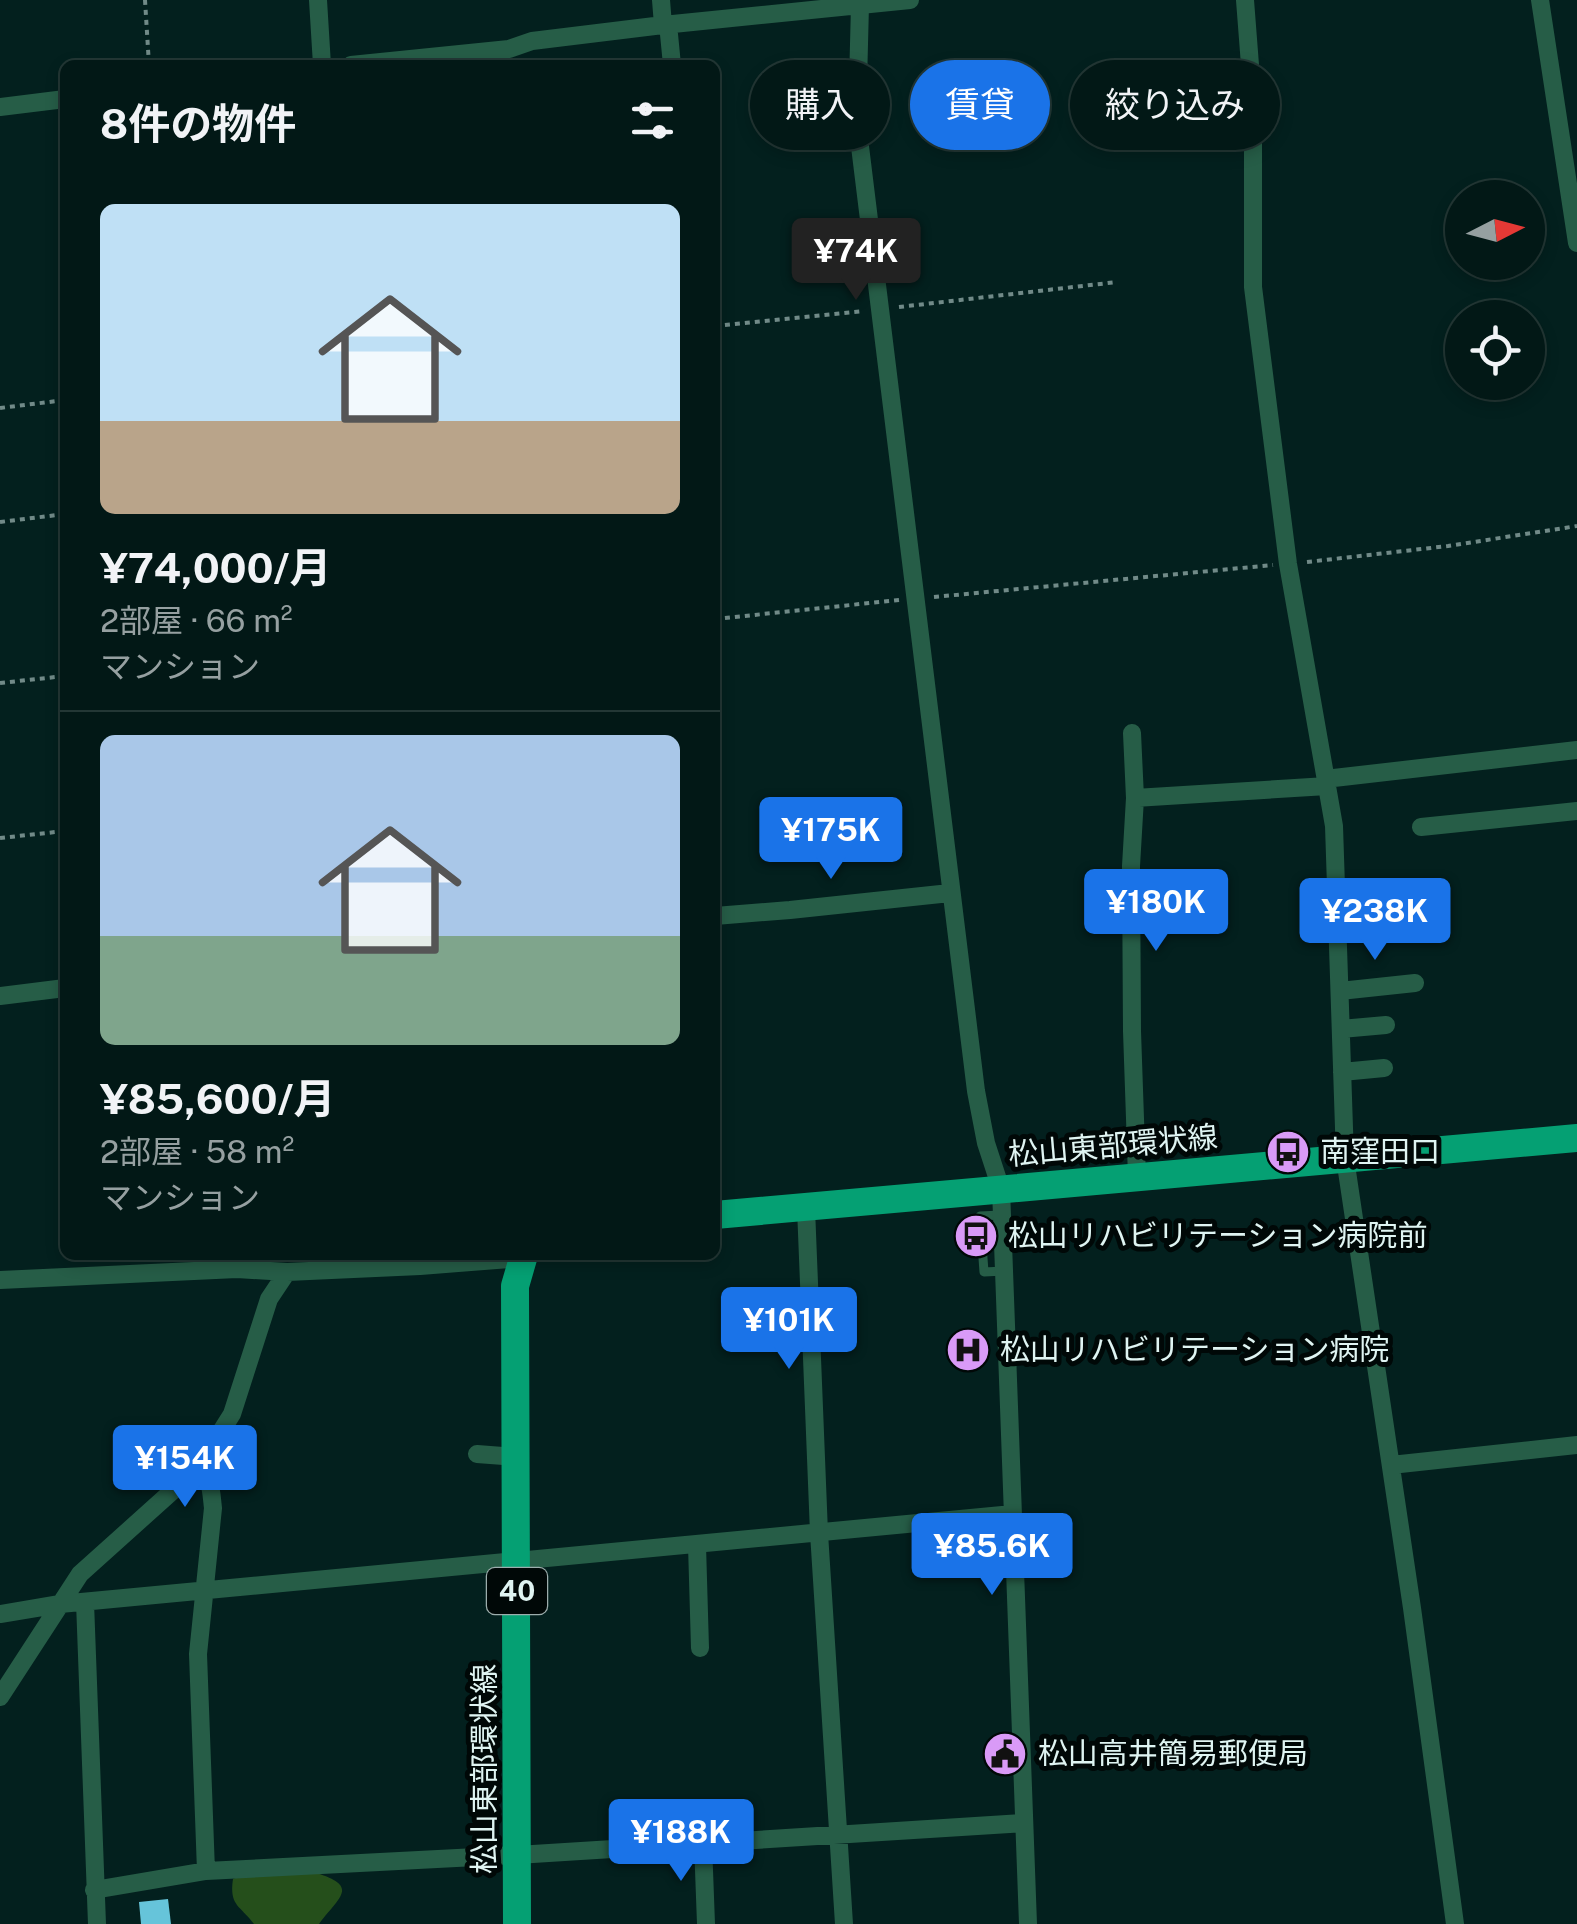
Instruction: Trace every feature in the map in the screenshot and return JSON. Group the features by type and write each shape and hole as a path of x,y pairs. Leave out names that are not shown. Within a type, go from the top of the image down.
{"main road":[{"name":"松山東部環状線","path":"720,1215 1002,1202 1137,1177 1577,1138"},
{"name":"松山東部環状線","path":"518,1924 515,1286 522,1260"}],"street":[{"path":"318,0 322,60"},
{"path":"661,0 671,60"},
{"path":"450,60 510,57 532,41 910,0"},
{"path":"1245,0 1253,104 1254,287 1288,564 1334,826 1344,1158 1455,1924"},
{"path":"1540,0 1577,243"},
{"path":"860,5 857,122 976,1091 1002,1202 1028,1924"},
{"path":"0,107 60,100"},
{"path":"1132,733 1135,798 1131,866 1132,1030 1137,1177"},
{"path":"1135,798 1326,782 1577,750"},
{"path":"1421,826 1577,812"},
{"path":"720,916 950,893"},
{"path":"1340,991 1415,983"},
{"path":"0,996 60,989"},
{"path":"1341,1029 1386,1024"},
{"path":"1342,1072 1384,1068"},
{"path":"806,1208 819,1533 844,1924"},
{"path":"0,1280 237,1269 287,1272 382,1260 420,1266 482,1260"},
{"path":"0,1697 80,1574 198,1468 232,1414 269,1299 287,1272"},
{"path":"1391,1466 1577,1446"},
{"path":"478,1454 516,1456"},
{"path":"198,1468 206,1474 212,1508 198,1654 206,1871"},
{"path":"0,1614 60,1604 1013,1514"},
{"path":"697,1544 700,1648"},
{"path":"85,1602 96,1924"},
{"path":"94,1890 206,1871 1024,1823"},
{"path":"704,1843 706,1924"}],"path":[{"path":"145,0 149,60"},
{"path":"720,326 1118,282"},
{"path":"0,408 60,401"},
{"path":"0,522 60,515"},
{"path":"720,619 1288,564 1448,546 1577,526"},
{"path":"0,683 60,677"},
{"path":"0,838 60,832"}],"green space":[{"path":"313,1872 337,1882 342,1892 319,1924 254,1924 234,1900 233,1879 244,1874"}],"building":[{"path":"168,1899 171,1924 141,1924 139,1902"}],"place":[{"name":"南窪田口","path":"1288,1152"},
{"name":"松山リハビリテーション病院前","path":"976,1236"},
{"name":"松山リハビリテーション病院","path":"968,1350"},
{"name":"松山高井簡易郵便局","path":"1005,1754"}]}
